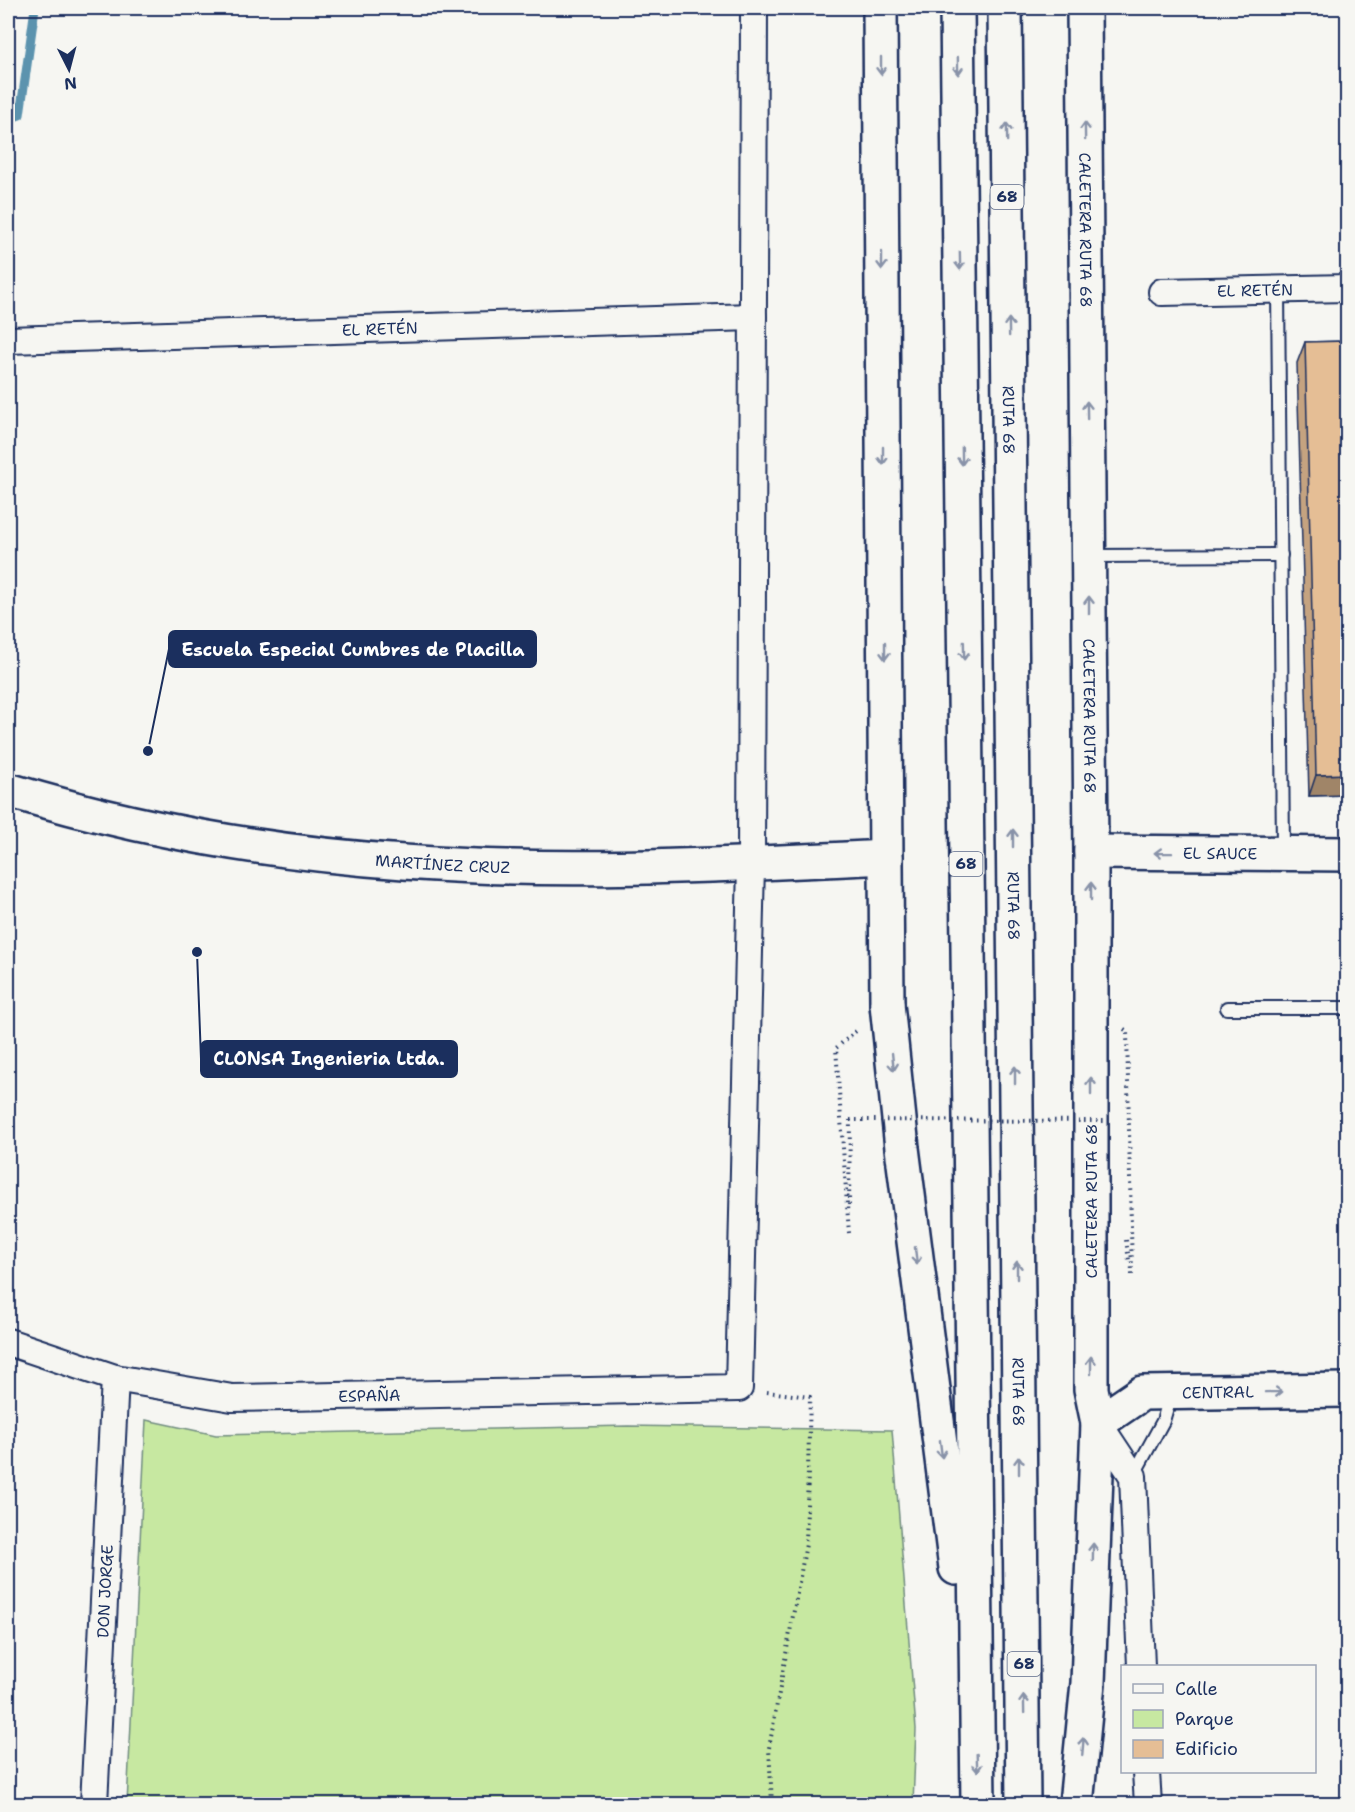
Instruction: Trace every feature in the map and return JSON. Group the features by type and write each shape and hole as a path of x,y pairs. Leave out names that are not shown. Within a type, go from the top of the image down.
{"main road":[{"path":"880,8 887,1004 902,1148 975,1721"},
{"name":"68","path":"957,8 975,1721 978,1804"},
{"name":"RUTA 68","path":"1005,8 1023,1804"},
{"name":"CALETERA RUTA 68","path":"1076,1804 1088,1683 1098,1423 1091,1389 1091,852 1084,8"},
{"name":"MARTÍNEZ CRUZ","path":"8,790 135,823 231,842 317,854 404,862 492,867 751,864 886,857"},
{"name":"EL SAUCE","path":"1091,852 1347,854"},
{"name":"CENTRAL","path":"1098,1423 1142,1393 1347,1390"}],"street":[{"path":"739,1388 751,864 754,8"},
{"name":"EL RETÉN","path":"1162,292 1347,288"},
{"name":"EL RETÉN","path":"8,340 753,317"},
{"name":"ESPAÑA","path":"8,1342 115,1378 232,1398 739,1388"},
{"name":"DON JORGE","path":"94,1804 115,1378"},
{"path":"1098,1423 1132,1476 1142,1665"},
{"path":"1146,1773 1148,1804"}],"lane":[{"path":"1278,288 1283,855"},
{"path":"1089,556 1281,555"},
{"path":"1227,1008 1347,1008"},
{"path":"1132,1476 1163,1421 1171,1393"}],"path":[{"path":"887,1004 836,1048 849,1233 850,1120 1108,1121"},
{"path":"739,1388 810,1397 806,1544 769,1748 772,1804"}],"green space":[{"path":"146,1420 216,1435 628,1426 892,1430 916,1729 913,1804 127,1804"}],"building":[{"path":"1347,341 1347,774 1316,775 1305,342"}],"waterway":[{"path":"8,119 20,115 35,8"}],"place":[{"name":"Escuela Especial Cumbres de Placilla","path":"148,751"},
{"name":"CLONSA Ingenieria Ltda.","path":"197,952"}]}
